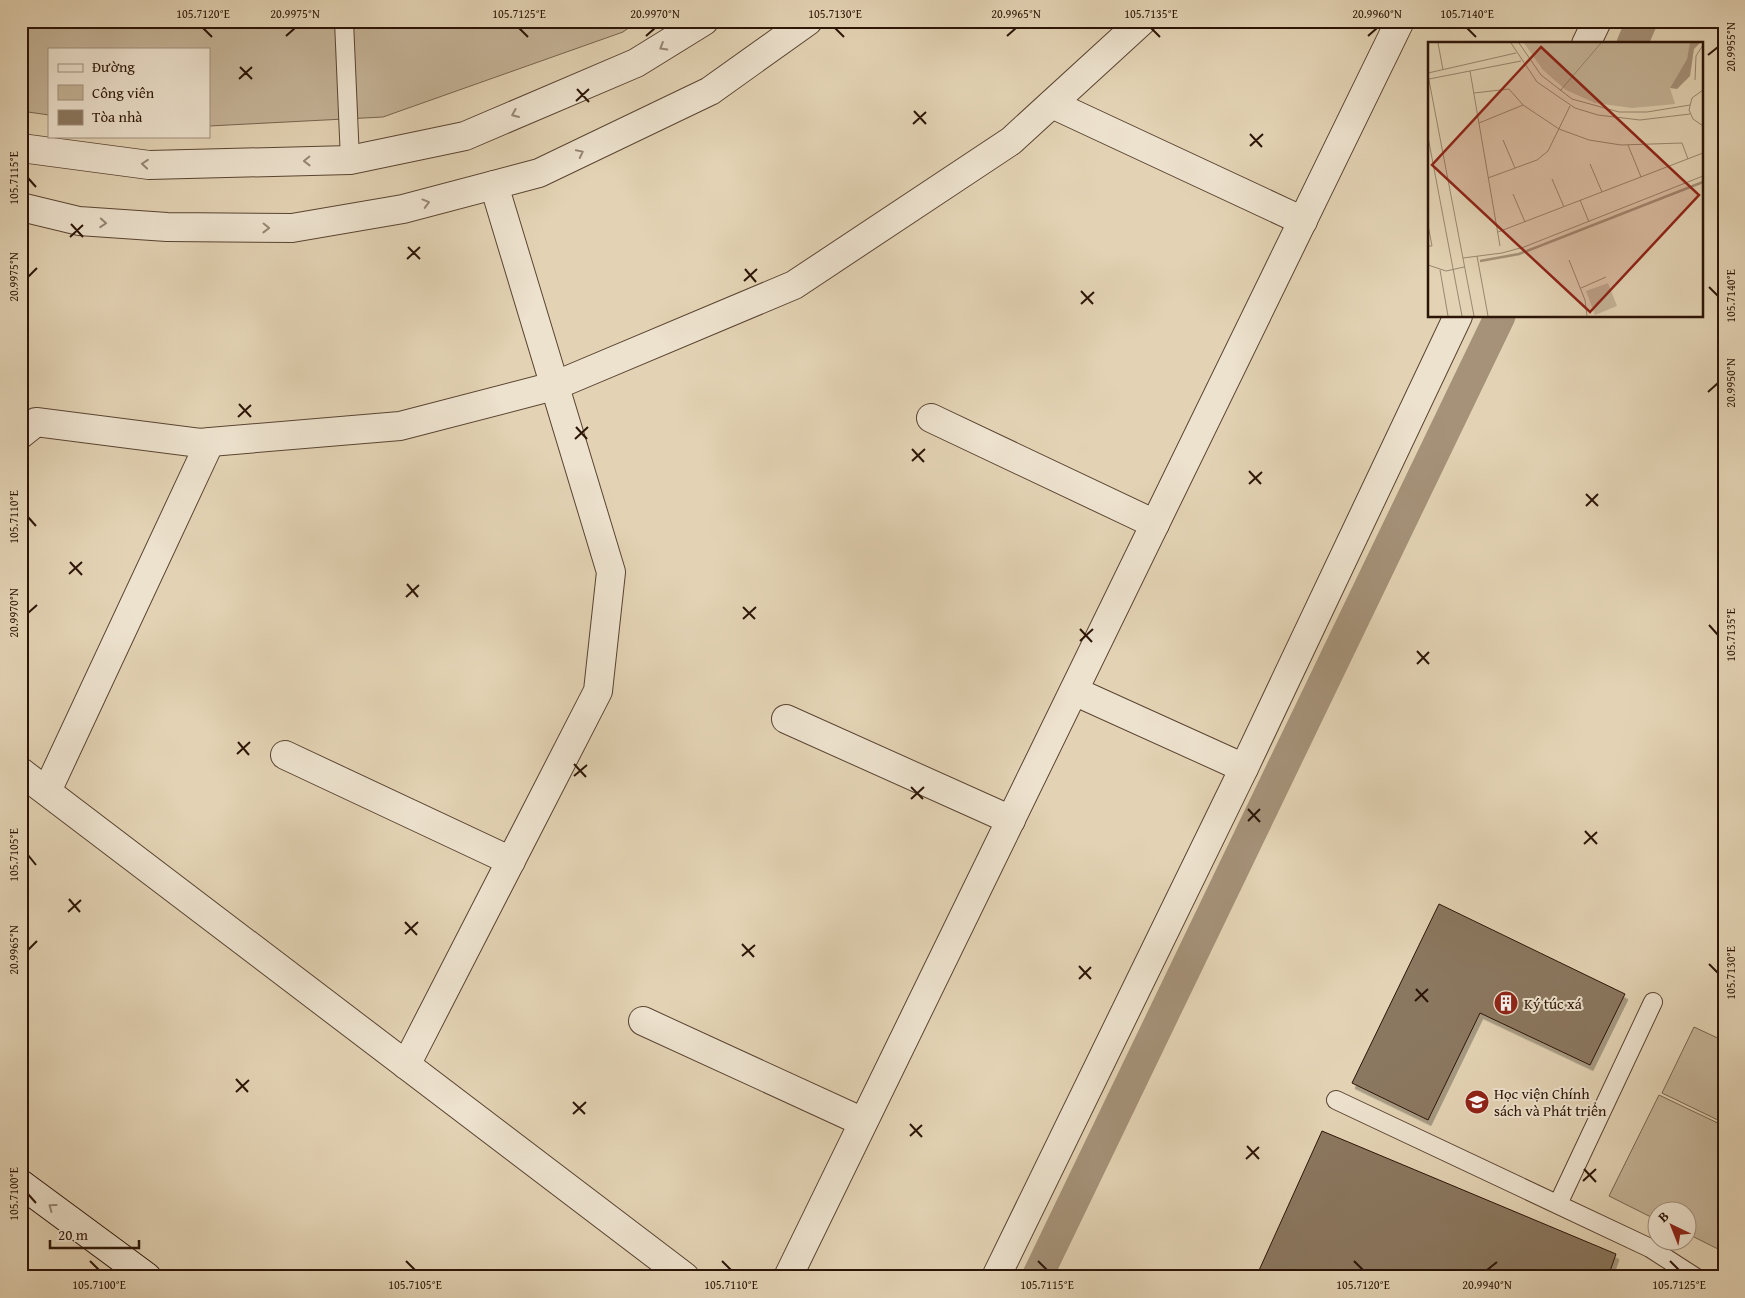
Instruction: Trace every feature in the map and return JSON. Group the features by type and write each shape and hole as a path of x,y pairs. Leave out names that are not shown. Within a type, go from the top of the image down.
{"street":[{"path":"21,148 148,165 350,160 465,136 636,63 704,21"},
{"path":"21,207 79,221 167,227 292,228 403,209 539,174 710,91 808,21"},
{"path":"21,434 36,422 200,443 400,426 554,386 794,285 1011,141 1142,21"},
{"path":"788,1277 1400,21"},
{"path":"1587,42 1597,21"},
{"path":"1052,104 1303,221"},
{"path":"406,1065 598,691 611,572 494,185"},
{"path":"996,1277 1244,768 1457,318"},
{"path":"931,418 1155,524"},
{"path":"47,792 210,442"},
{"path":"1074,690 1244,768"},
{"path":"786,719 1011,820"},
{"path":"285,755 511,862"},
{"path":"21,772 685,1277"},
{"path":"643,1021 864,1122"},
{"path":"21,1184 147,1277"}],"lane":[{"path":"344,21 350,160"},
{"path":"1558,1204 1653,1002"},
{"path":"1336,1100 1650,1248 1696,1277"}],"green space":[{"path":"21,21 638,21 623,32 383,117 210,126 210,48 48,48 48,115 21,111"},
{"path":"1694,1027 1724,1041 1724,1123 1662,1093"},
{"path":"1659,1095 1724,1126 1724,1252 1698,1239 1698,1200 1648,1200 1648,1216 1609,1196"}],"building":[{"name":"Ký túc xá","path":"1439,904 1625,994 1590,1065 1480,1013 1428,1120 1352,1083"},
{"path":"1322,1131 1616,1254 1608,1277 1256,1277"}],"waterway":[{"path":"1633,42 1642,21"},
{"path":"1037,1277 1499,318"}],"place":[{"name":"Ký túc xá","path":"1506,1003"},
{"name":"Học viện Chính sách và Phát triển","path":"1477,1102"}]}
